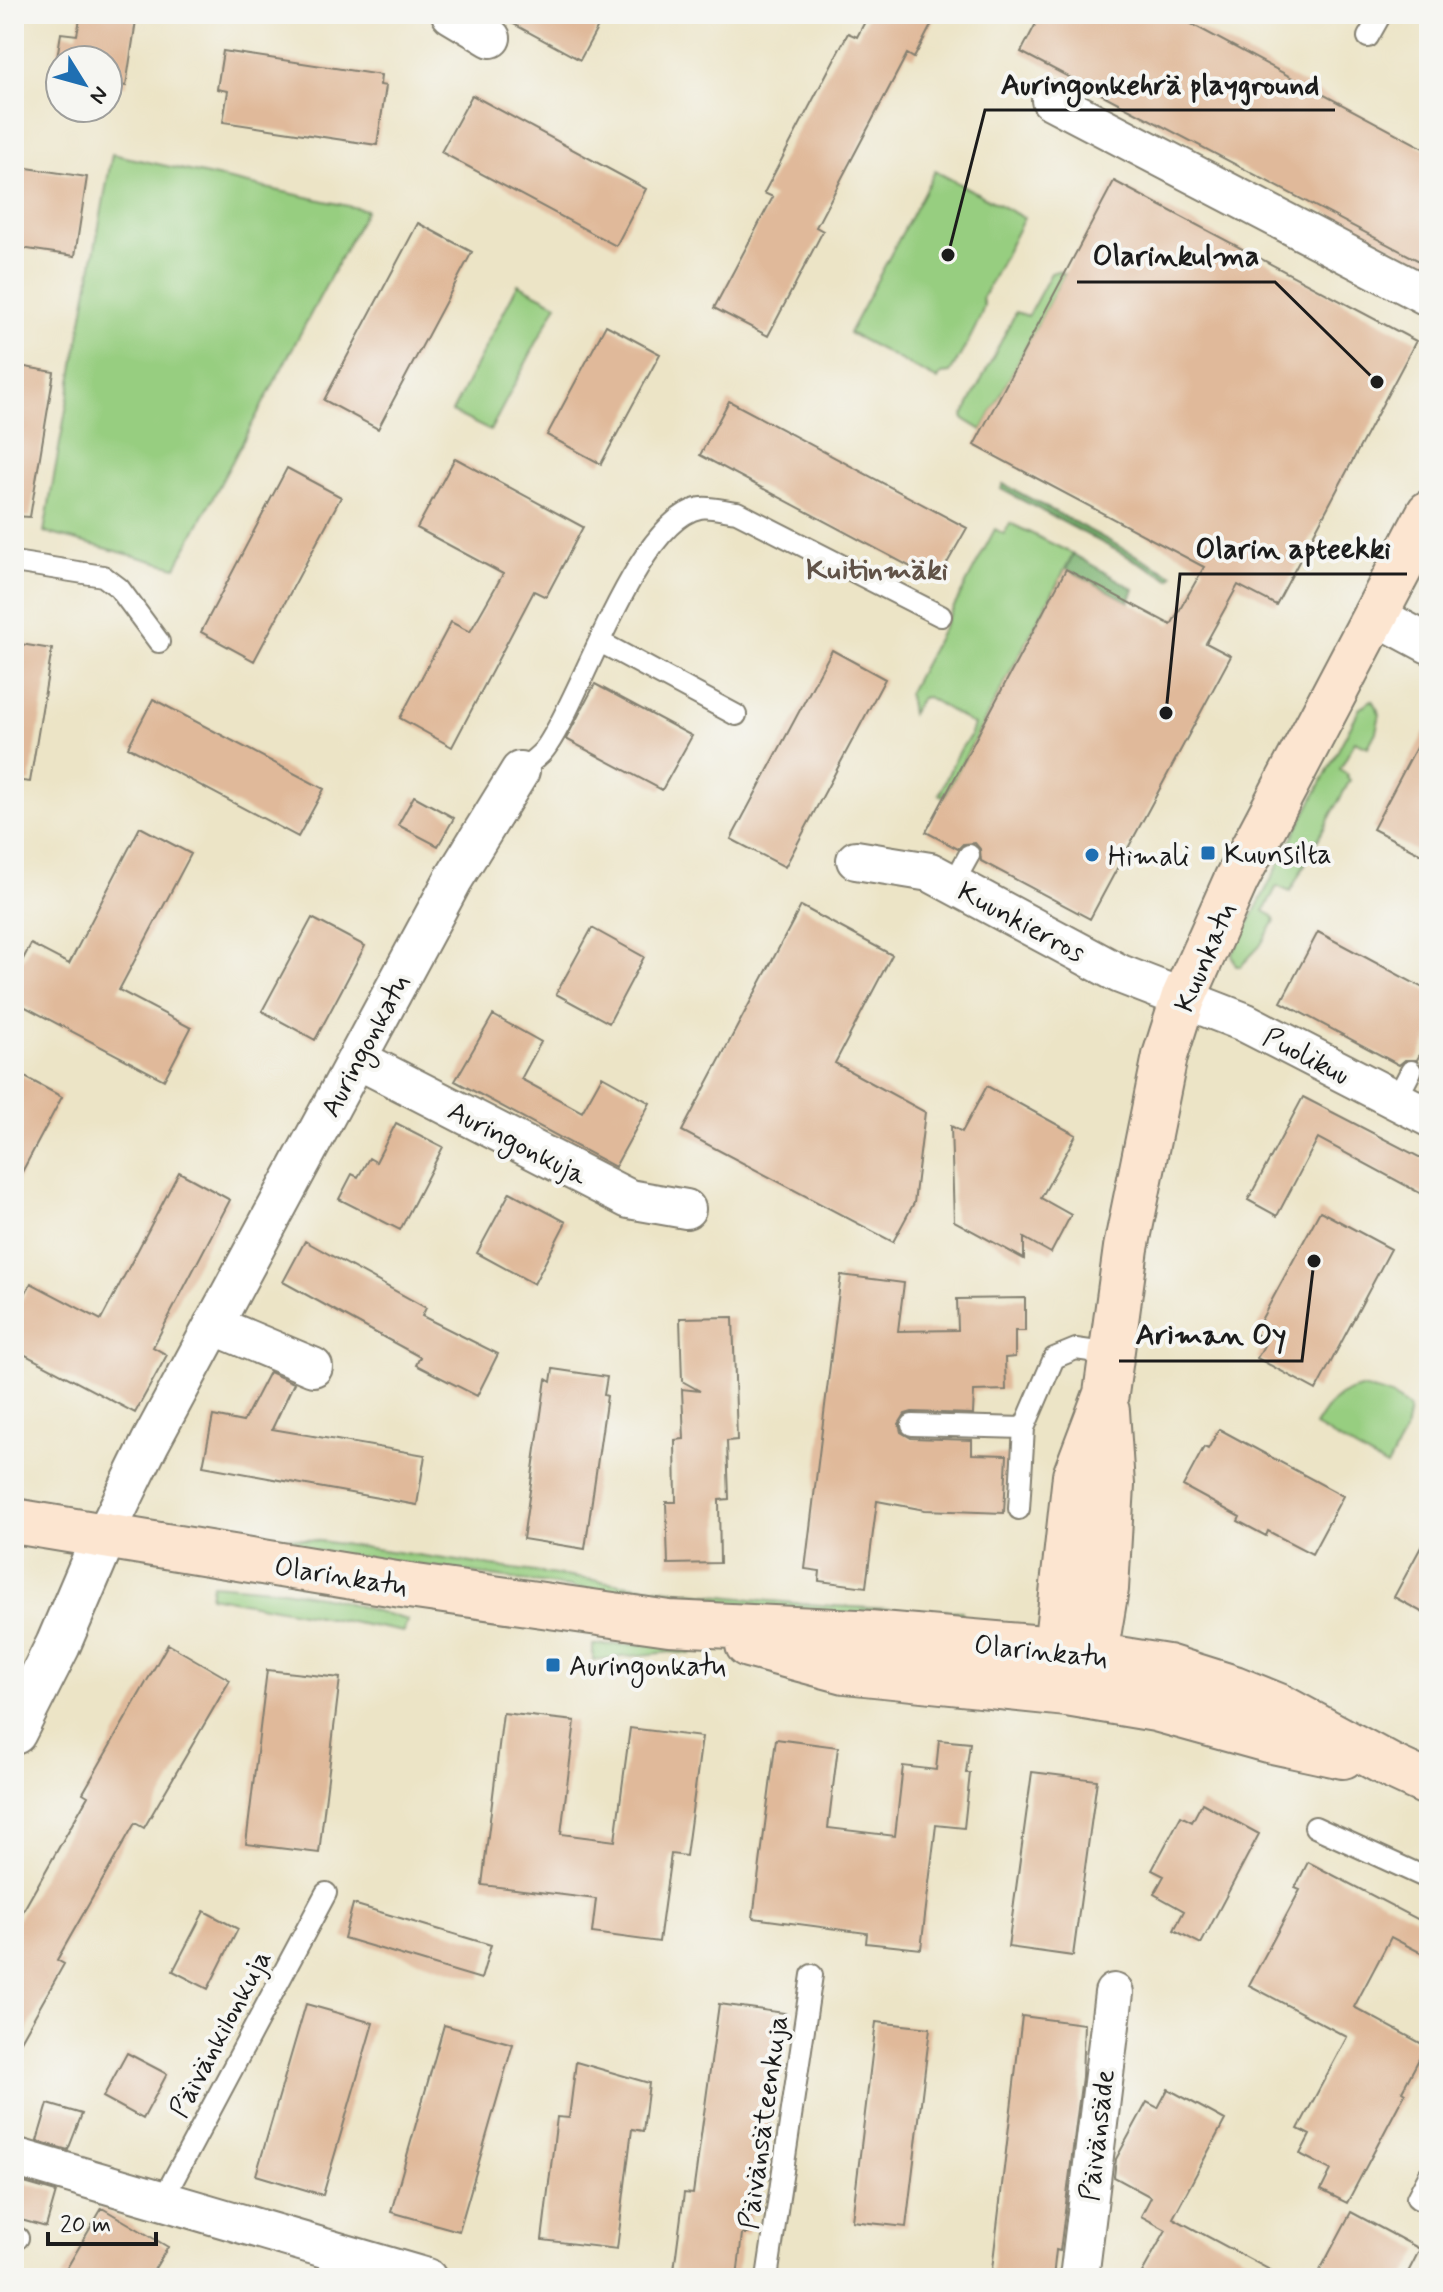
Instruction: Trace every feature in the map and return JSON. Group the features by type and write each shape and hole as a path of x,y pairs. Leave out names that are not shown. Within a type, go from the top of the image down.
{"main road":[{"name":"Kuunkatu","path":"1067,1694 1075,1651 1075,1476 1108,1374 1126,1248 1165,1056 1183,999 1236,880 1429,513"},
{"name":"Olarinkatu","path":"14,1521 402,1585 669,1623 857,1632 1075,1651 1167,1667 1281,1707 1411,1775"},
{"name":"Olarinkatu","path":"669,1623 845,1671 1067,1694 1156,1709 1411,1775"}],"street":[{"path":"451,14 491,38"},
{"path":"1051,100 1429,297"},
{"path":"1375,615 1429,644"},
{"name":"Auringonkatu","path":"104,1537 150,1443 453,880 520,771"},
{"name":"Kuunkierros","path":"856,860 930,872 961,869 1120,974 1183,999"},
{"name":"Puolikuu","path":"1183,999 1244,1022 1412,1096"},
{"name":"Auringonkuja","path":"357,1059 629,1199 686,1209"},
{"path":"213,1325 313,1367"},
{"path":"14,1732 58,1645 104,1537"},
{"name":"Päivänsäde","path":"1079,2278 1114,1993"},
{"path":"14,2157 427,2278"}],"lane":[{"path":"1368,37 1381,14"},
{"path":"520,771 547,748 653,543 675,520 701,507 737,512 941,616"},
{"path":"14,562 103,576 119,588 159,642"},
{"path":"600,642 736,715"},
{"path":"1019,1509 1024,1428 1054,1358 1076,1349 1108,1374"},
{"path":"912,1425 1024,1428"},
{"path":"1315,1827 1429,1879"},
{"name":"Päivänkilonkuja","path":"162,2201 326,1893"},
{"name":"Päivänsäteenkuja","path":"767,2278 812,1975"},
{"path":"1429,2175 1417,2198 1429,2204"}],"green space":[{"path":"112,154 366,210 176,567 44,532"},
{"path":"935,171 1024,218 982,299 984,306 969,340 950,373 941,374 938,380 849,333"},
{"path":"1057,271 1065,274 982,430 963,416 1016,312 1028,316 1051,273"},
{"path":"518,284 557,304 490,431 452,412"},
{"path":"1003,484 1173,575 1170,579 1001,489"},
{"path":"1010,523 1073,554 944,797 939,795 974,725 927,697 921,698 911,714 908,694 995,529 1004,534"},
{"path":"1073,554 1134,589 1129,602 1066,569"},
{"path":"1372,700 1380,714 1376,732 1368,747 1355,741 1340,769 1350,780 1290,892 1277,886 1264,911 1275,921 1260,946 1241,966 1236,966 1232,955 1360,708"},
{"path":"1361,1388 1387,1394 1409,1409 1405,1432 1387,1467 1315,1426 1334,1401 1345,1393"},
{"path":"290,1537 709,1595 793,1603 962,1611 962,1619 757,1614 289,1547"},
{"path":"212,1584 283,1590 330,1598 407,1620 404,1632 210,1596"},
{"path":"673,1644 692,1647 691,1654 671,1652 593,1660 593,1645"}],"building":[{"path":"81,14 137,14 126,86 124,44 59,44 61,33 77,35"},
{"path":"495,14 605,14 580,60"},
{"path":"869,14 937,14 914,58 907,54 816,227 823,231 768,336 714,308 773,197 764,193 848,33 857,37"},
{"path":"1041,14 1173,14 1429,151 1429,266 1021,52"},
{"path":"223,51 381,75 380,85 386,86 377,145 223,122 228,91 217,89"},
{"path":"472,95 646,189 616,246 441,152"},
{"path":"14,166 87,177 75,256 14,247"},
{"path":"1114,181 1416,341 1276,605 1238,585 1206,643 1231,656 1090,919 981,861 980,849 975,843 963,844 958,849 926,832 1066,569 1171,625 1204,567 974,445"},
{"path":"418,223 472,252 378,429 324,400"},
{"path":"606,325 660,354 601,464 547,435"},
{"path":"14,365 54,372 30,517 14,516"},
{"path":"729,401 967,528 937,581 700,455"},
{"path":"455,458 583,527 546,597 534,591 452,747 400,718 451,622 470,632 503,574 417,528"},
{"path":"287,468 341,497 254,661 201,632"},
{"path":"14,643 52,649 30,782 14,780"},
{"path":"832,650 885,679 785,867 731,839"},
{"path":"595,684 692,736 662,790 566,739"},
{"path":"153,699 324,789 298,837 128,747"},
{"path":"1429,723 1429,858 1373,829"},
{"path":"414,796 454,818 438,846 398,825"},
{"path":"140,827 191,854 119,990 191,1028 164,1080 14,1001 14,976 31,944 69,964"},
{"path":"801,906 892,955 835,1063 925,1112 914,1203 893,1242 682,1131"},
{"path":"312,918 365,946 315,1040 262,1011"},
{"path":"592,928 644,957 609,1023 556,994"},
{"path":"1318,932 1429,991 1429,1037 1417,1060 1405,1060 1399,1065 1281,1002"},
{"path":"493,1015 541,1042 521,1079 582,1112 602,1076 650,1103 615,1167 455,1081"},
{"path":"14,1071 62,1097 14,1187"},
{"path":"987,1086 1076,1135 1041,1198 1071,1215 1051,1253 1024,1238 1024,1259 954,1221 951,1126 962,1132"},
{"path":"1303,1097 1429,1162 1429,1198 1318,1138 1277,1216 1248,1200"},
{"path":"396,1123 443,1147 400,1230 339,1199 352,1174 358,1177 369,1158 376,1162"},
{"path":"179,1172 230,1200 153,1347 167,1355 135,1413 14,1349 14,1314 31,1283 101,1320"},
{"path":"510,1192 566,1222 534,1284 477,1253"},
{"path":"1320,1211 1391,1249 1316,1390 1257,1358 1267,1340 1254,1333"},
{"path":"305,1241 426,1308 422,1316 498,1354 477,1396 416,1365 420,1357 283,1282"},
{"path":"841,1275 904,1283 898,1331 958,1330 957,1299 1025,1298 1025,1331 1015,1331 1015,1357 1005,1358 1006,1390 974,1391 973,1414 912,1412 905,1414 899,1424 901,1432 911,1438 972,1440 972,1454 1007,1455 1004,1513 925,1510 877,1501 866,1587 819,1581 820,1571 805,1569"},
{"path":"733,1317 737,1440 727,1441 729,1499 719,1500 720,1563 668,1564 666,1502 676,1502 675,1440 684,1439 682,1389 700,1391 682,1381 680,1318"},
{"path":"553,1369 607,1377 604,1395 607,1396 585,1549 523,1539 546,1379 551,1382"},
{"path":"269,1372 294,1383 272,1429 425,1455 417,1505 203,1466 213,1416 243,1422"},
{"path":"1219,1429 1343,1496 1312,1554 1268,1531 1266,1536 1238,1521 1240,1517 1183,1486 1204,1447 1208,1449"},
{"path":"1429,1532 1429,1616 1394,1597"},
{"path":"168,1644 230,1680 144,1828 135,1823 57,1960 64,1964 14,2053 14,1927 88,1796 83,1793"},
{"path":"267,1670 340,1678 319,1853 246,1844"},
{"path":"503,1713 575,1721 561,1834 615,1841 630,1728 702,1737 686,1856 671,1854 659,1942 592,1933 596,1899 482,1885"},
{"path":"776,1739 838,1747 828,1828 895,1836 903,1766 936,1770 939,1740 970,1743 964,1828 936,1825 921,1949 866,1943 867,1933 753,1918"},
{"path":"1032,1772 1097,1780 1073,1956 1008,1947"},
{"path":"1202,1803 1259,1834 1201,1944 1174,1930 1184,1911 1154,1894 1164,1876 1152,1870 1181,1816 1192,1822"},
{"path":"1308,1862 1429,1925 1429,1957 1391,1937 1354,2007 1426,2046 1347,2203 1321,2190 1331,2170 1300,2154 1310,2135 1298,2129 1347,2037 1249,1985 1300,1890 1295,1888"},
{"path":"353,1904 491,1945 481,1979 344,1938"},
{"path":"204,1911 238,1929 208,1989 173,1971"},
{"path":"306,2004 373,2023 323,2195 256,2175"},
{"path":"719,2004 785,2013 762,2183 754,2182 748,2234 742,2234 737,2278 673,2278 684,2193 693,2194"},
{"path":"1022,2016 1084,2024 1082,2077 1060,2251 1056,2250 1053,2278 991,2278"},
{"path":"876,2022 930,2028 906,2227 852,2221"},
{"path":"444,2025 513,2044 459,2231 391,2212"},
{"path":"127,2053 167,2074 143,2119 103,2097"},
{"path":"576,2062 649,2083 643,2131 632,2129 617,2249 542,2240 557,2117 569,2118"},
{"path":"1168,2089 1225,2120 1173,2218 1285,2278 1139,2278 1166,2230 1141,2216 1151,2197 1114,2177 1116,2159 1147,2102 1158,2108"},
{"path":"48,2104 82,2114 68,2150 37,2141"},
{"path":"14,2180 56,2192 46,2227 14,2218"},
{"path":"102,2208 168,2247 149,2278 61,2278"},
{"path":"1351,2212 1420,2249 1405,2278 1316,2278"}],"place":[{"name":"Auringonkehrä playground","path":"948,255"},
{"name":"Olarinkulma","path":"1377,382"},
{"name":"Olarin apteekki","path":"1166,713"},
{"name":"Kuunsilta","path":"1208,853"},
{"name":"Himali","path":"1092,855"},
{"name":"Ariman Oy","path":"1314,1261"},
{"name":"Auringonkatu","path":"553,1665"}],"district":[{"name":"Kuitinmäki","path":"877,569"}]}
